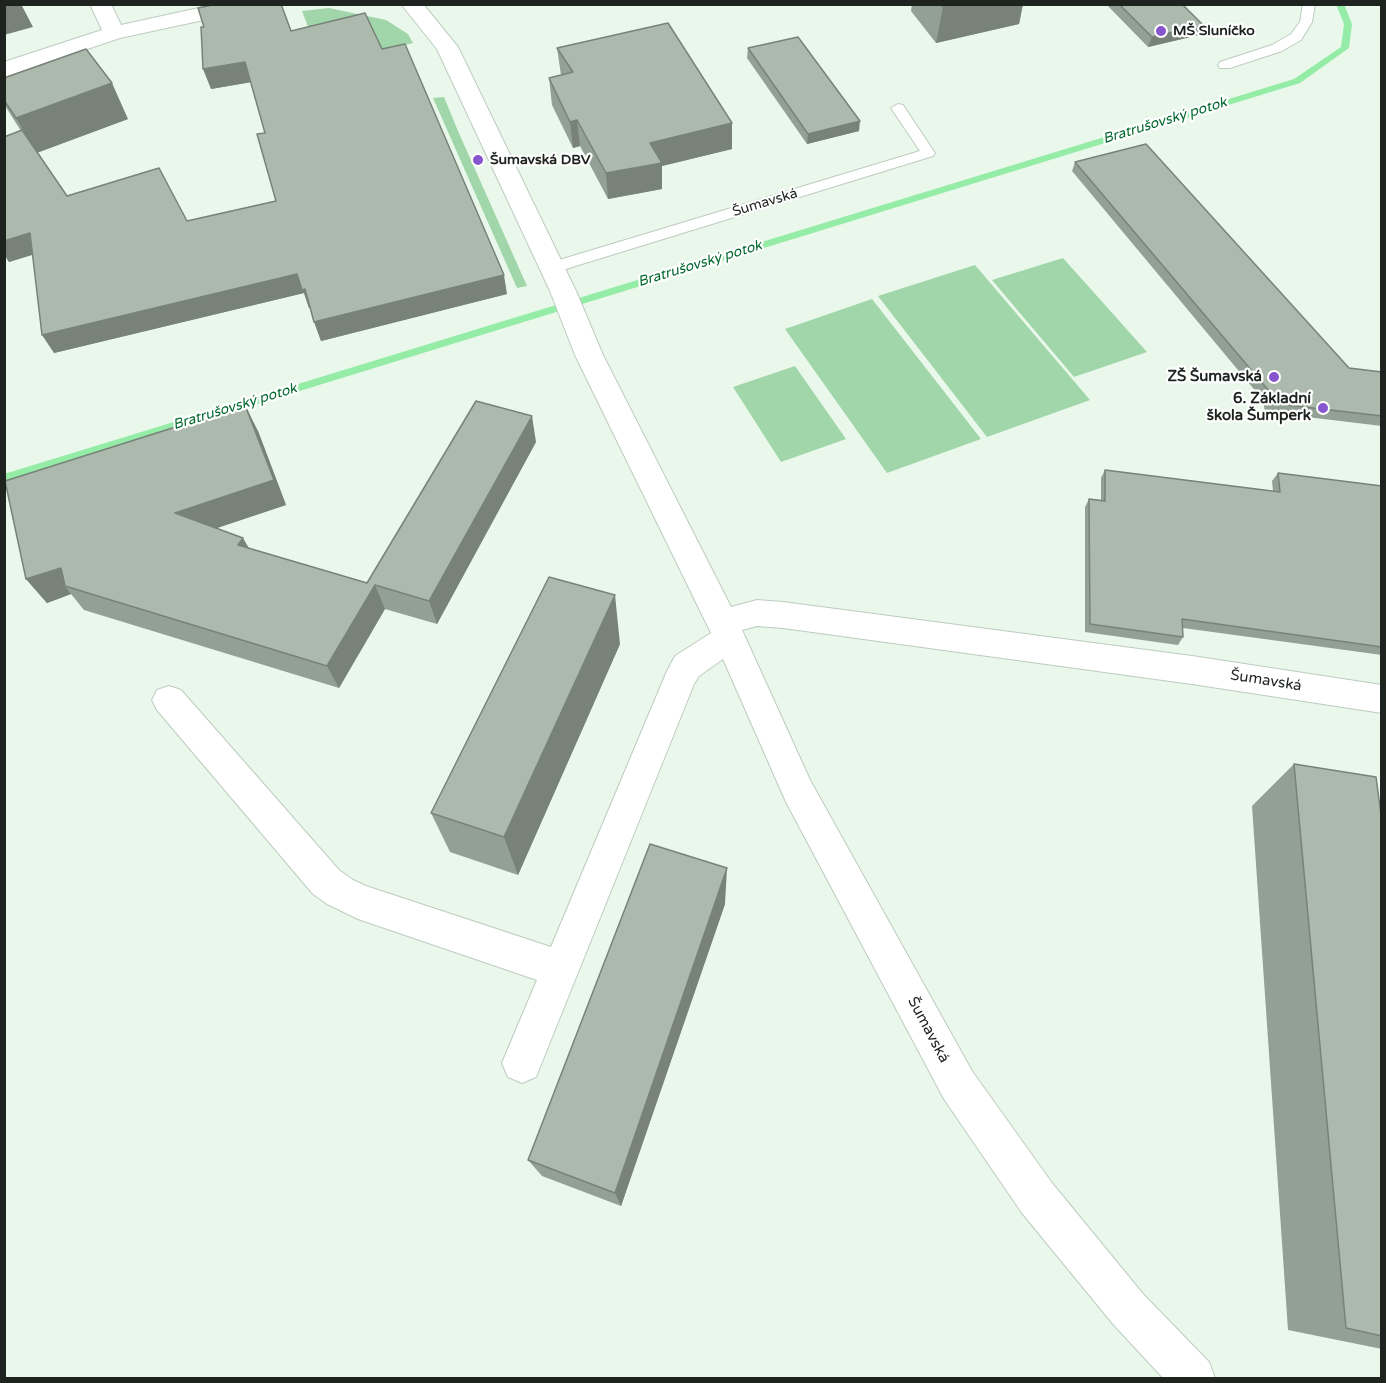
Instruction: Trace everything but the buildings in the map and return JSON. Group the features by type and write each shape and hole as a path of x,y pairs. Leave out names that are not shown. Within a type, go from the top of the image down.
{"street":[{"path":"100,4 114,33"},
{"name":"Šumavská","path":"411,4 447,46 563,292 589,355 726,630 798,791 957,1084 1037,1197 1128,1309 1193,1378"},
{"name":"Šumavská","path":"441,4 447,46"},
{"path":"4,70 114,33 248,5"},
{"name":"Šumavská","path":"522,1063 679,681 687,666 726,630 757,613 1192,670 1382,699"},
{"path":"169,700 326,882 340,892 358,901 561,969"}],"lane":[{"path":"1225,64 1277,48 1296,37 1306,22 1309,4"},
{"name":"Šumavská","path":"563,292 928,153 898,108"}],"green space":[{"path":"329,8 386,20 408,34 413,43 323,66 302,11"},
{"path":"444,97 527,286 517,288 433,98"},
{"path":"1063,258 1147,352 1074,377 992,280"},
{"path":"975,265 1090,400 987,437 878,296"},
{"path":"872,299 981,439 887,473 785,329"},
{"path":"795,366 846,439 781,462 733,387"}],"waterway":[{"name":"Bratrušovský potok","path":"4,478 1297,81 1345,48 1348,24 1340,4"}],"place":[{"name":"MŠ Sluníčko","path":"1161,31"},
{"name":"Šumavská DBV","path":"478,160"},
{"name":"ZŠ Šumavská","path":"1274,377"},
{"name":"6. Základní škola Šumperk","path":"1323,408"}]}
